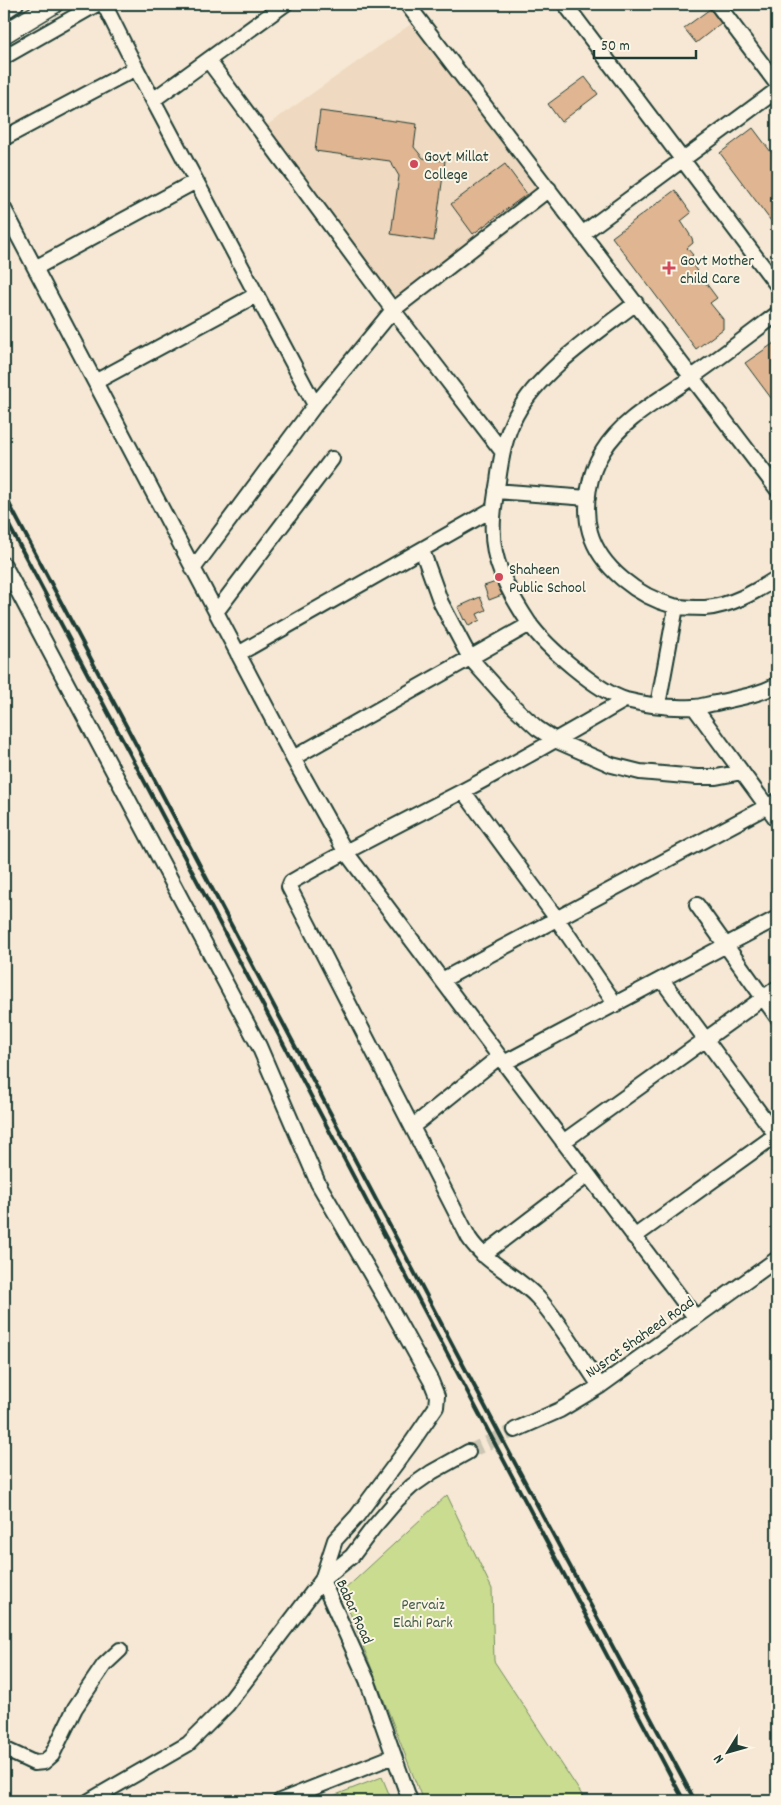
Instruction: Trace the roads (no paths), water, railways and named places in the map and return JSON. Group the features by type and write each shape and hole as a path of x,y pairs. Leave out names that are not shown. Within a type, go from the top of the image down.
{"main road":[{"path":"4,34 54,4"}],"street":[{"path":"4,12 16,4"},
{"path":"4,56 97,4"},
{"path":"104,4 315,405"},
{"path":"153,100 285,4"},
{"path":"408,4 777,489"},
{"path":"564,4 777,285"},
{"path":"718,4 777,84"},
{"path":"208,60 393,310 502,451"},
{"path":"4,138 136,68"},
{"path":"582,234 777,90"},
{"path":"35,268 196,181"},
{"path":"194,569 315,405 393,310 549,189"},
{"path":"4,208 238,654 344,851 695,1318"},
{"path":"95,382 256,295"},
{"path":"636,303 584,342 534,387 515,416 502,451 493,510 495,551 499,567 530,624 548,645 580,673 625,700 658,705 694,707 776,689"},
{"path":"777,314 620,429 603,451 591,477 587,510 590,532 599,552 609,565 637,590 676,606 704,608 723,606 748,595 777,578"},
{"path":"216,612 332,459"},
{"path":"496,491 588,498"},
{"path":"238,654 493,510"},
{"path":"422,550 441,603 470,658 512,706 537,728 555,740 612,765 640,772 697,777 716,777 742,772"},
{"path":"4,564 258,1046 318,1183 431,1381 437,1396 436,1407 412,1442 358,1516 335,1540 322,1580 227,1705 188,1744 89,1801"},
{"path":"658,705 676,606"},
{"path":"293,758 530,624"},
{"path":"600,1386 538,1297 483,1255 469,1238 290,887 291,882 344,851 463,791 625,700"},
{"path":"694,707 742,772 772,804 777,820"},
{"path":"463,791 557,919 616,1005"},
{"path":"442,980 772,804"},
{"path":"698,905 777,1017"},
{"path":"412,1127 502,1060 616,1005 777,918"},
{"path":"634,1236 777,1134 662,980"},
{"path":"563,1142 777,988"},
{"path":"483,1255 588,1175"},
{"name":"Nusrat Shaheed Road","path":"515,1430 560,1410 600,1386 777,1259"},
{"name":"Babar Road","path":"410,1801 368,1680 322,1580 352,1556 396,1500 432,1472 468,1452"},
{"path":"4,1750 34,1763 44,1762 52,1755 75,1708 104,1665 120,1650"},
{"path":"280,1801 394,1756"}],"tunnel":[{"path":"468,1452 515,1430"}],"railway":[{"path":"4,494 695,1801"},
{"path":"4,516 684,1801"}],"place":[{"name":"Govt Millat College","path":"414,164"},
{"name":"Govt Mother child Care","path":"669,268"},
{"name":"Shaheen Public School","path":"499,577"}],"park label":[{"name":"Pervaiz Elahi Park","path":"423,1612"}]}
